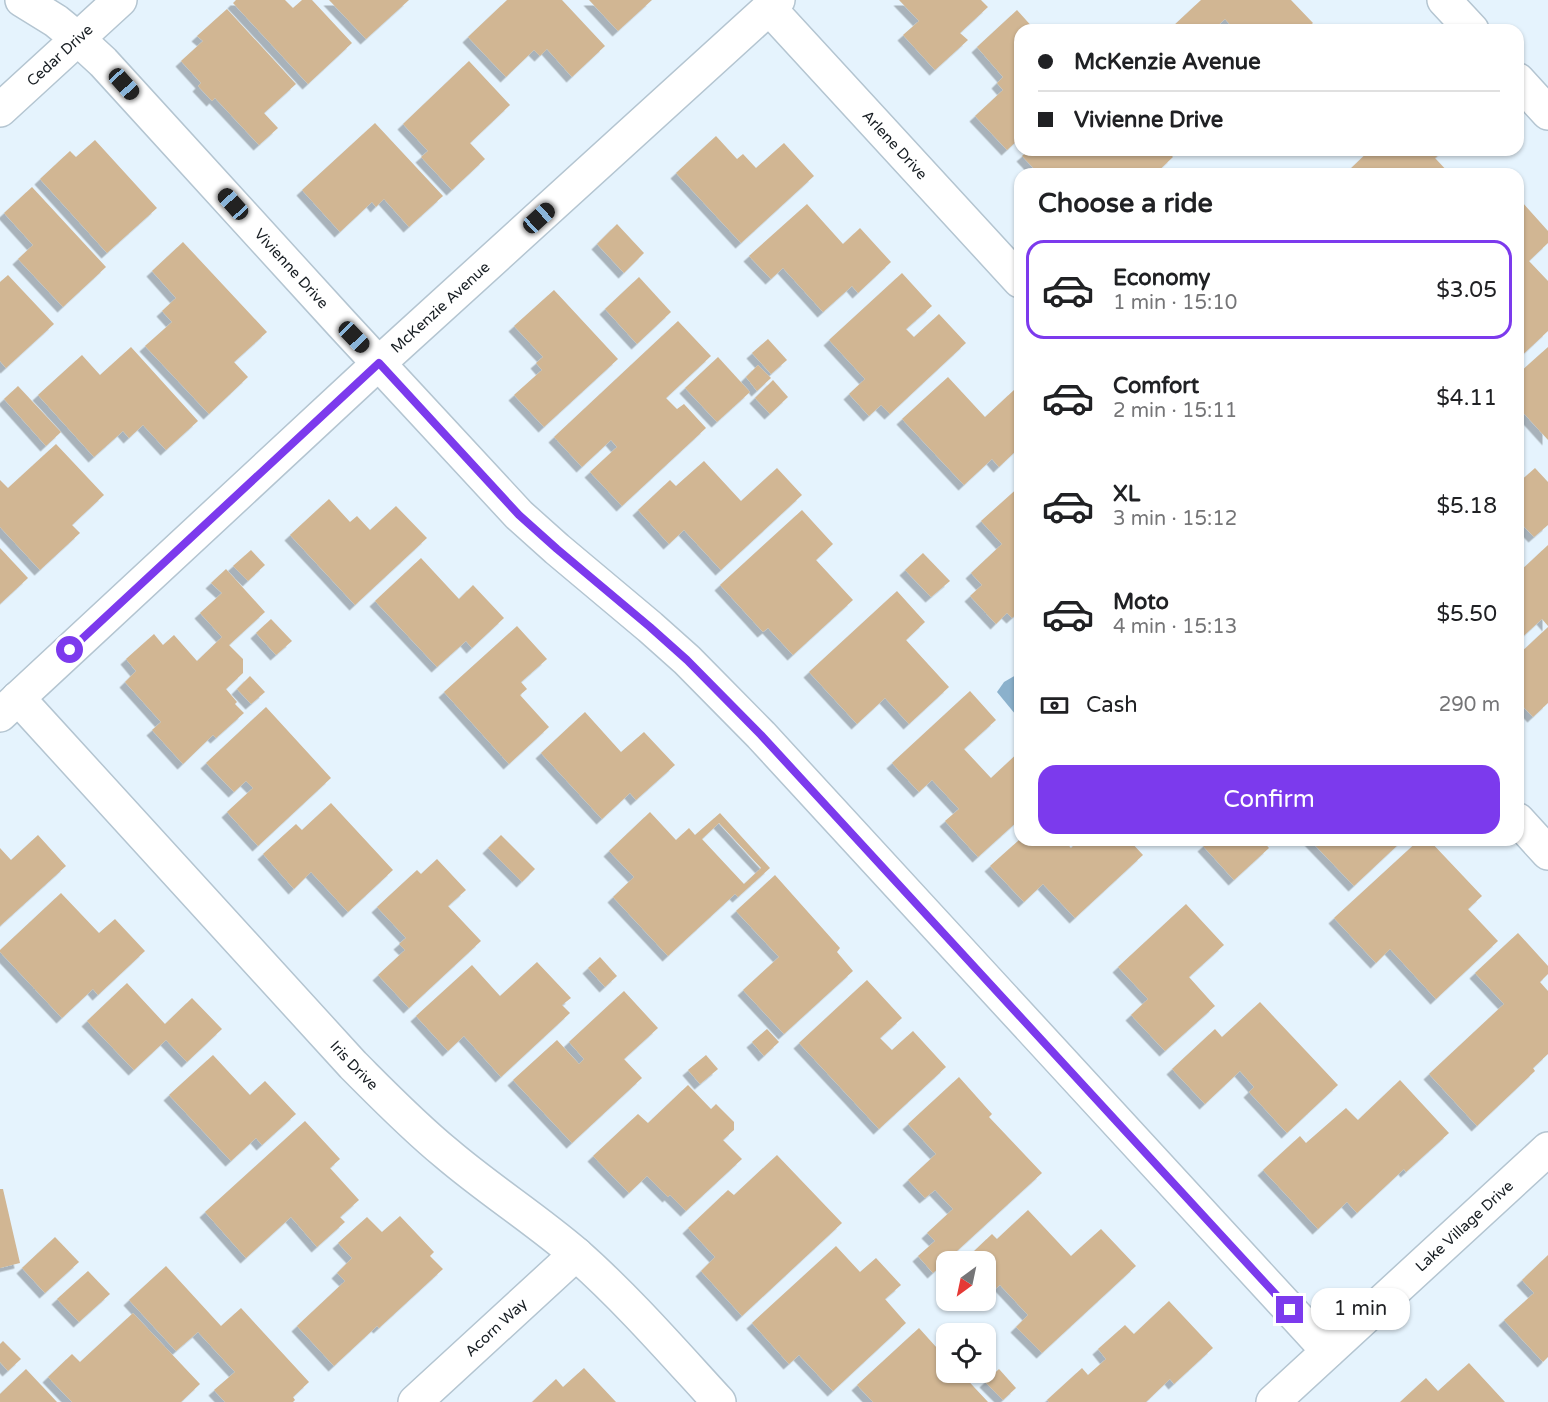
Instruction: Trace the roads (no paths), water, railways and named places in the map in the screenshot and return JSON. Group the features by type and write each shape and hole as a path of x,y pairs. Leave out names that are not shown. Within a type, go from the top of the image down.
{"street":[{"name":"Vivienne Drive","path":"22,0 56,21 103,62 519,515 565,557 680,653 761,735 1328,1351"},
{"name":"Cedar Drive","path":"0,110 120,0"},
{"path":"1444,0 1466,24"},
{"name":"Arlene Drive","path":"774,4 1014,274"},
{"name":"McKenzie Avenue","path":"9,707 379,363 774,4"},
{"path":"1524,87 1548,113"},
{"name":"Iris Drive","path":"9,707 406,1118 447,1154 576,1254 635,1312 719,1402"},
{"path":"1524,827 1548,853"},
{"name":"Lake Village Drive","path":"1273,1402 1548,1149"},
{"name":"Acorn Way","path":"415,1402 576,1254"}],"water":[{"path":"1014,676 1014,713 997,692 1004,682"}]}
